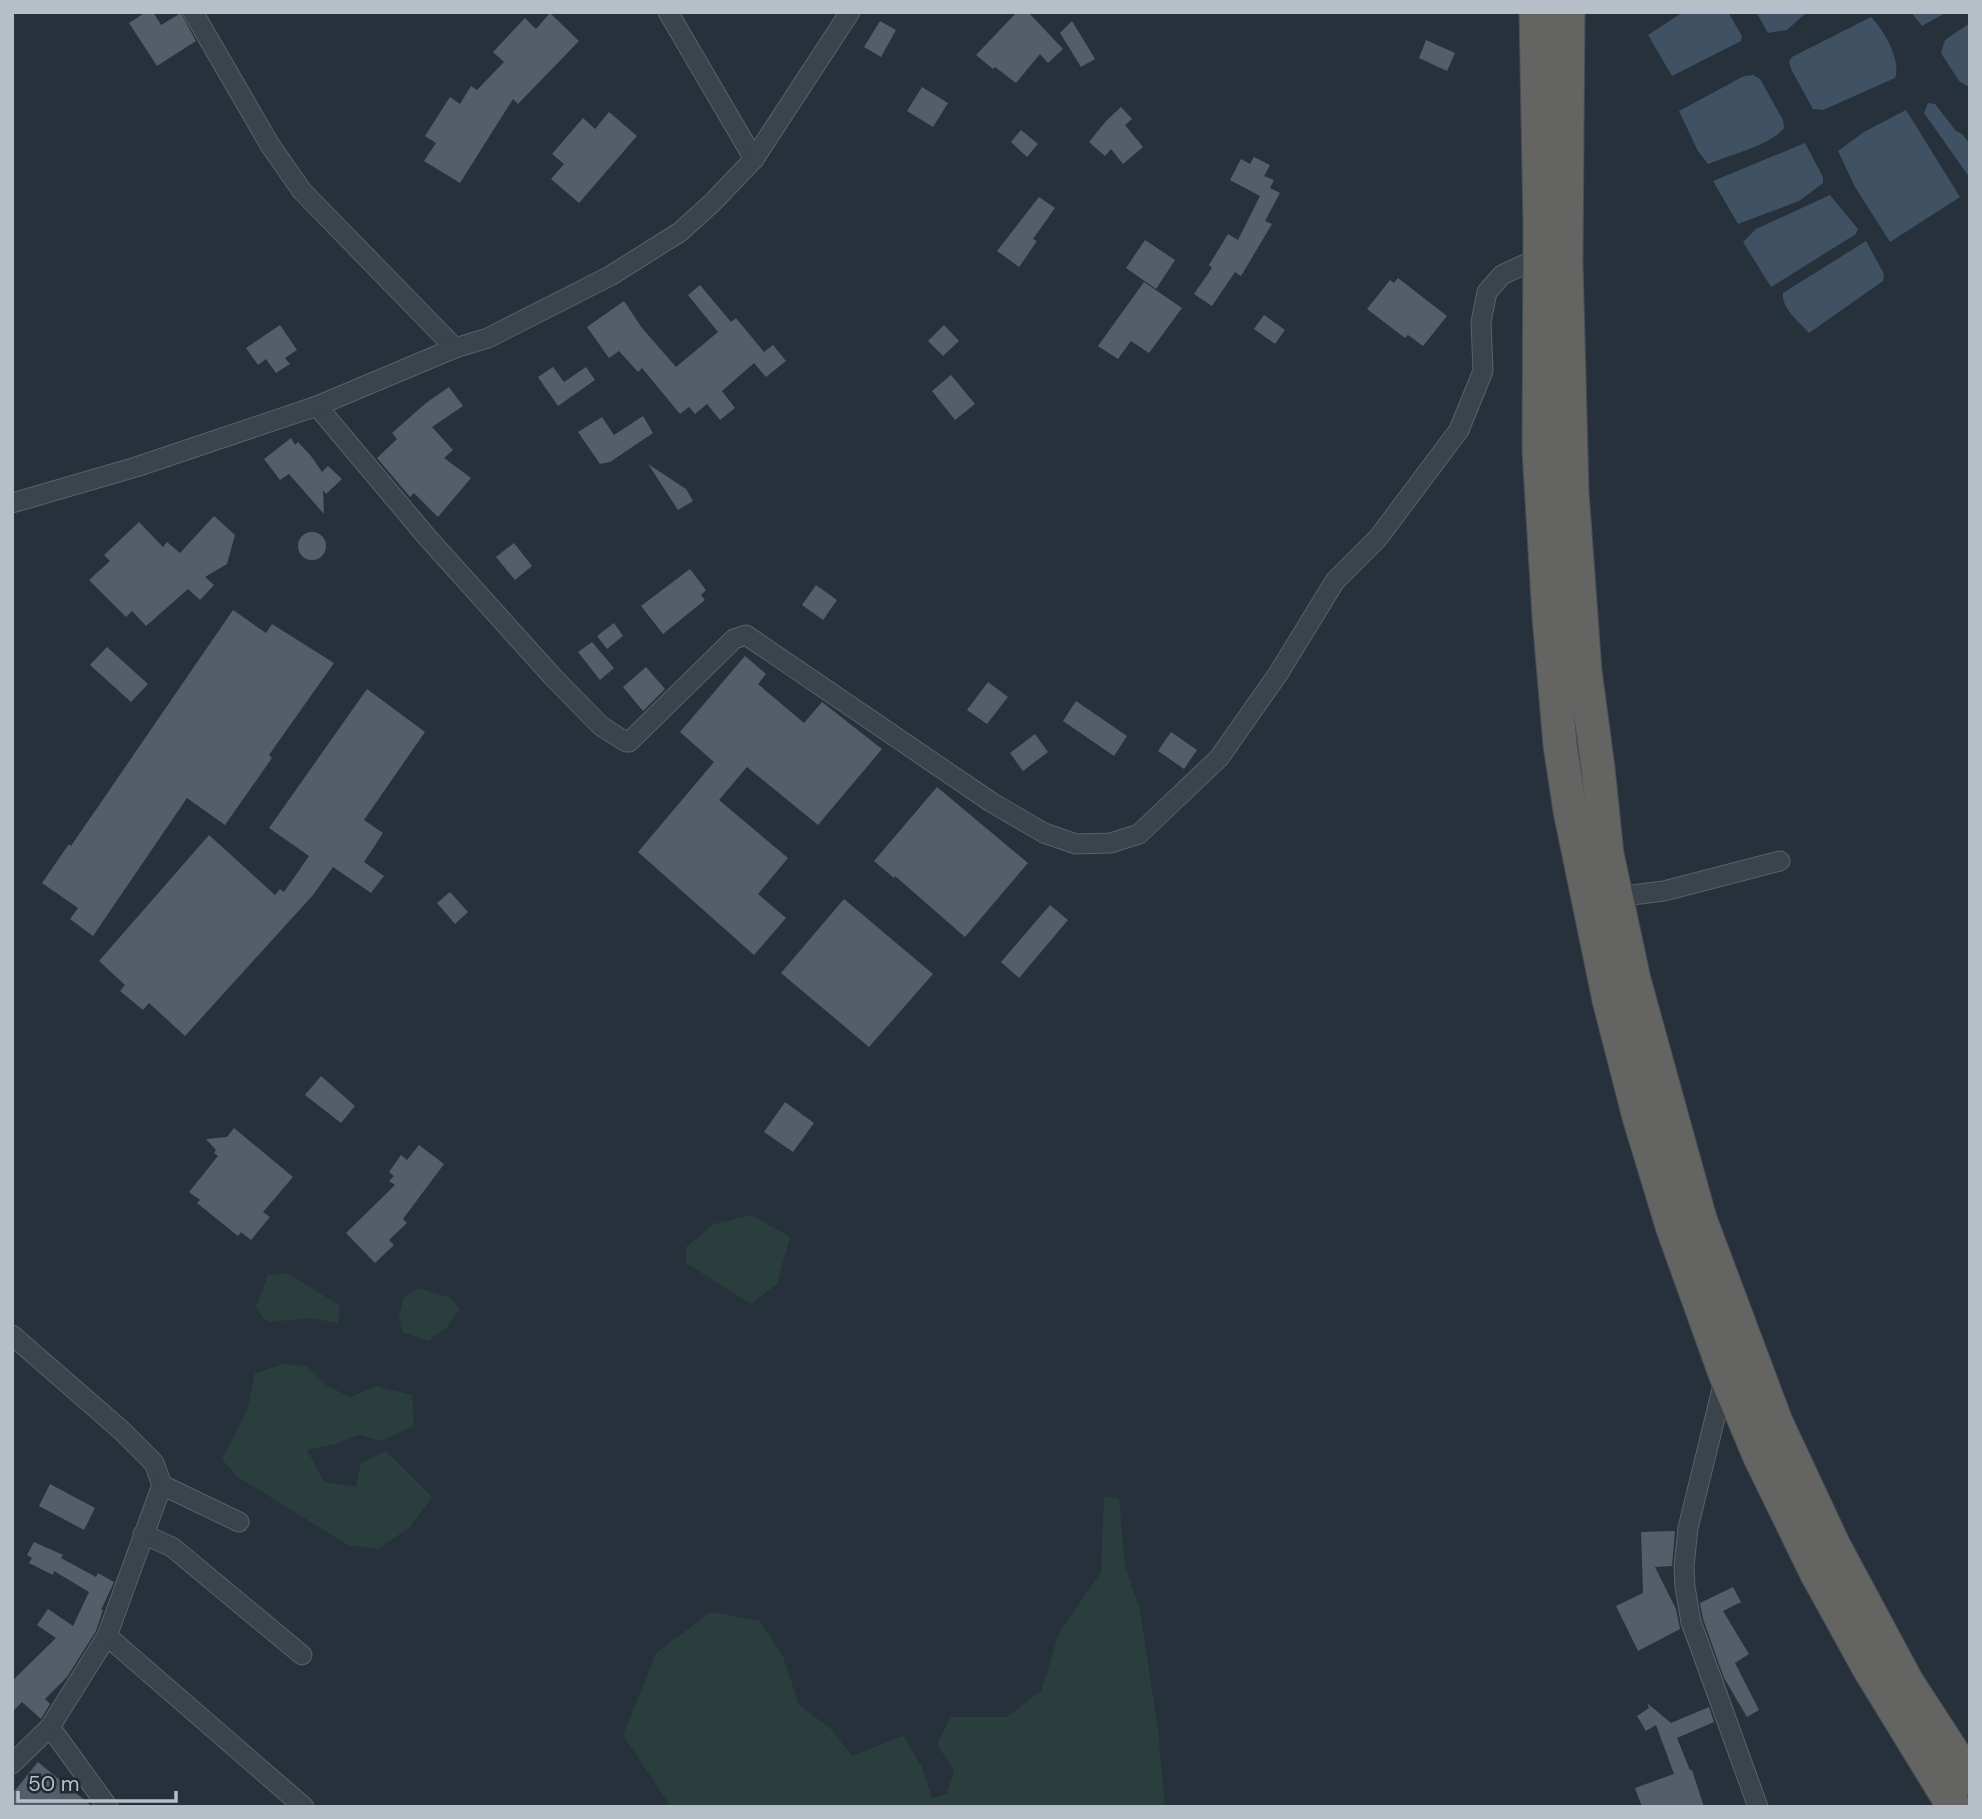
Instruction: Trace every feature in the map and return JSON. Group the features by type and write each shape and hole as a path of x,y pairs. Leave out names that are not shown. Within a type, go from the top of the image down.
{"highway":[{"path":"1536,12 1540,257 1539,450 1550,630 1560,745 1570,811 1609,1000 1639,1117 1673,1230 1726,1376 1776,1492 1817,1574 1877,1682 1954,1807"},
{"path":"1568,12 1566,262 1572,492 1585,671 1607,854 1634,980 1700,1219 1776,1422 1834,1546 1907,1682 1970,1779"}],"street":[{"path":"193,12 270,145 302,191 455,348"},
{"path":"668,12 754,159"},
{"path":"12,503 136,467 317,406 455,348 488,338 610,276 680,232 712,204 754,159 850,12"},
{"path":"317,406 427,537 553,677 601,726 625,742 629,742 734,639 747,635 991,802 1044,833 1076,844 1111,844 1139,834 1219,758 1278,674 1335,581 1378,538 1417,488 1459,430 1483,371 1481,322 1487,292 1502,275 1540,257"},
{"path":"1616,897 1664,891 1780,860"},
{"path":"12,1335 121,1430 154,1463 162,1485 107,1636 50,1727 13,1763"},
{"path":"1726,1376 1688,1528 1685,1587 1691,1622 1758,1807"},
{"path":"162,1485 239,1522"},
{"path":"143,1534 172,1547 302,1655"},
{"path":"107,1636 304,1807"},
{"path":"50,1727 108,1807"}],"green space":[{"path":"751,1215 790,1237 777,1284 751,1304 686,1263 686,1247 714,1224"},
{"path":"288,1273 340,1306 338,1323 309,1318 270,1322 263,1318 256,1307 268,1275"},
{"path":"418,1288 451,1298 459,1309 447,1327 428,1341 402,1332 399,1317 404,1297"},
{"path":"284,1364 307,1366 327,1386 351,1397 375,1386 412,1395 414,1426 381,1441 358,1435 335,1444 307,1450 324,1482 356,1487 361,1463 386,1451 432,1497 410,1527 378,1549 348,1545 236,1476 222,1459 247,1411 255,1373"},
{"path":"1104,1496 1119,1499 1125,1566 1140,1610 1158,1730 1165,1807 671,1807 623,1735 656,1653 711,1612 760,1621 783,1657 799,1705 830,1728 852,1756 903,1736 922,1767 932,1798 947,1794 954,1770 937,1745 950,1717 1007,1717 1041,1691 1059,1633 1101,1572"}],"water":[{"path":"1683,12 1728,12 1742,36 1741,41 1672,76 1648,35"},
{"path":"1756,12 1807,12 1787,30 1768,33"},
{"path":"1911,12 1947,12 1922,26"},
{"path":"1871,17 1886,37 1894,54 1895,78 1823,110 1813,109 1789,61 1792,57"},
{"path":"1970,23 1970,85 1967,86 1959,81 1941,53 1945,40"},
{"path":"1753,75 1760,79 1783,120 1784,128 1760,144 1708,164 1698,151 1679,111 1744,76"},
{"path":"1928,103 1935,104 1970,144 1970,178 1924,113"},
{"path":"1906,110 1960,197 1890,242 1855,187 1838,151 1864,132"},
{"path":"1805,143 1823,177 1823,183 1799,201 1738,224 1713,181"},
{"path":"1830,195 1858,229 1856,234 1771,287 1743,242 1756,229"},
{"path":"1866,241 1884,274 1883,281 1809,333 1788,309 1783,293"}],"building":[{"path":"146,12 153,12 161,25 181,13 196,41 157,66 129,23"},
{"path":"1017,12 1028,12 1063,49 1048,63 1040,54 1016,83 976,55"},
{"path":"550,13 579,41 518,104 513,99 460,183 424,161 436,143 425,136 450,97 460,104 471,86 477,90 504,62 493,52 525,18 536,29"},
{"path":"880,21 896,30 881,57 864,47"},
{"path":"1072,21 1095,59 1081,67 1060,33"},
{"path":"1426,40 1455,53 1447,71 1419,58"},
{"path":"922,87 948,103 933,127 907,111"},
{"path":"1121,107 1132,119 1125,125 1143,147 1123,164 1111,149 1105,156 1089,142"},
{"path":"609,112 637,136 579,203 551,179 564,164 552,154 583,118 595,129"},
{"path":"1021,130 1038,144 1027,157 1011,142"},
{"path":"1254,157 1270,165 1264,176 1274,180 1270,188 1280,193 1265,221 1272,224 1241,276 1235,272 1212,306 1194,294 1212,268 1209,265 1228,234 1238,240 1260,196 1230,180 1241,159 1250,164"},
{"path":"1039,197 1055,208 1033,239 1037,241 1019,267 997,251"},
{"path":"1145,240 1175,260 1156,289 1126,268"},
{"path":"1398,278 1447,316 1423,346 1408,335 1405,338 1367,309 1390,280 1394,283"},
{"path":"1144,282 1182,308 1149,353 1131,341 1118,359 1098,346"},
{"path":"700,285 731,322 736,318 764,352 773,345 786,361 766,377 754,363 722,391 735,408 720,420 707,404 695,414 689,407 680,414 642,368 638,372 619,351 609,358 587,327 624,301 642,328 676,367 718,332 688,295"},
{"path":"1264,315 1285,330 1275,344 1254,329"},
{"path":"280,325 297,350 285,358 290,364 276,373 266,359 258,365 246,348"},
{"path":"944,325 959,341 943,356 928,341"},
{"path":"553,367 564,382 586,367 595,380 558,406 538,377"},
{"path":"951,375 975,404 955,420 932,391"},
{"path":"449,387 463,406 432,427 453,450 444,458 471,478 438,517 414,493 410,497 377,458 397,439 392,433"},
{"path":"643,416 653,433 610,462 600,464 578,432 602,417 614,435"},
{"path":"291,438 295,445 298,442 311,456 322,472 328,466 342,479 326,494 323,490 324,514 289,474 280,480 264,459"},
{"path":"648,464 686,489 693,501 678,510"},
{"path":"214,516 235,535 227,564 205,577 214,585 200,600 188,589 146,626 132,611 126,617 89,580 110,561 104,555 139,522 163,547 167,542 180,553"},
{"path":"312,532 322,536 326,546 322,556 312,560 302,556 298,546 302,536"},
{"path":"514,543 532,566 515,580 496,557"},
{"path":"690,569 706,590 701,595 705,600 663,634 641,606"},
{"path":"816,585 837,600 823,620 802,605"},
{"path":"233,610 266,633 272,624 334,663 269,755 272,758 225,825 187,798 93,936 70,919 78,908 42,883 69,844 71,846"},
{"path":"614,623 623,636 607,649 597,636"},
{"path":"592,642 614,668 600,680 578,652"},
{"path":"107,647 148,684 131,702 90,665"},
{"path":"745,656 766,674 758,684 804,723 822,702 882,749 818,825 747,767 719,800 788,858 758,894 786,918 754,955 638,852 714,762 680,732"},
{"path":"646,667 665,689 643,711 623,687"},
{"path":"988,682 1008,697 987,724 967,710"},
{"path":"367,689 425,732 364,820 383,833 364,862 384,876 371,893 333,867 313,895 185,1036 149,1003 143,1010 120,991 125,985 99,961 209,835 275,895 280,889 284,892 309,856 269,828"},
{"path":"1076,701 1127,736 1114,756 1063,721"},
{"path":"1171,732 1197,750 1184,769 1158,751"},
{"path":"1035,734 1048,752 1023,771 1010,753"},
{"path":"937,787 1028,863 965,937 874,861"},
{"path":"450,892 468,912 455,924 437,903"},
{"path":"844,899 933,974 869,1047 781,973"},
{"path":"1050,905 1068,920 1019,978 1001,962"},
{"path":"321,1076 355,1106 341,1123 305,1095"},
{"path":"785,1102 814,1123 793,1152 764,1132"},
{"path":"234,1128 293,1177 263,1212 270,1217 251,1240 241,1232 238,1236 197,1203 200,1200 189,1192 218,1156 206,1139 227,1137"},
{"path":"419,1145 444,1164 403,1219 407,1223 389,1240 394,1245 375,1263 346,1233 395,1185 389,1181 394,1176 389,1172 401,1155 407,1160"},
{"path":"50,1484 95,1508 84,1530 39,1506"},
{"path":"1675,1531 1672,1566 1655,1567 1676,1609 1680,1629 1638,1651 1616,1606 1643,1593 1641,1532"},
{"path":"34,1542 63,1555 61,1558 96,1577 98,1573 114,1582 101,1610 96,1631 67,1677 45,1699 50,1704 41,1719 22,1702 12,1712 12,1681 56,1638 37,1625 48,1609 73,1626 89,1592 54,1571 53,1575 29,1563 32,1558 27,1555"},
{"path":"1733,1587 1741,1602 1723,1611 1749,1654 1735,1663 1759,1710 1747,1717 1724,1678 1700,1603"},
{"path":"1647,1703 1671,1723 1709,1707 1714,1722 1677,1738 1692,1770 1704,1807 1642,1807 1635,1788 1674,1774 1656,1725 1646,1731 1637,1716 1649,1708"},
{"path":"38,1762 93,1807 12,1807 12,1794"}]}
